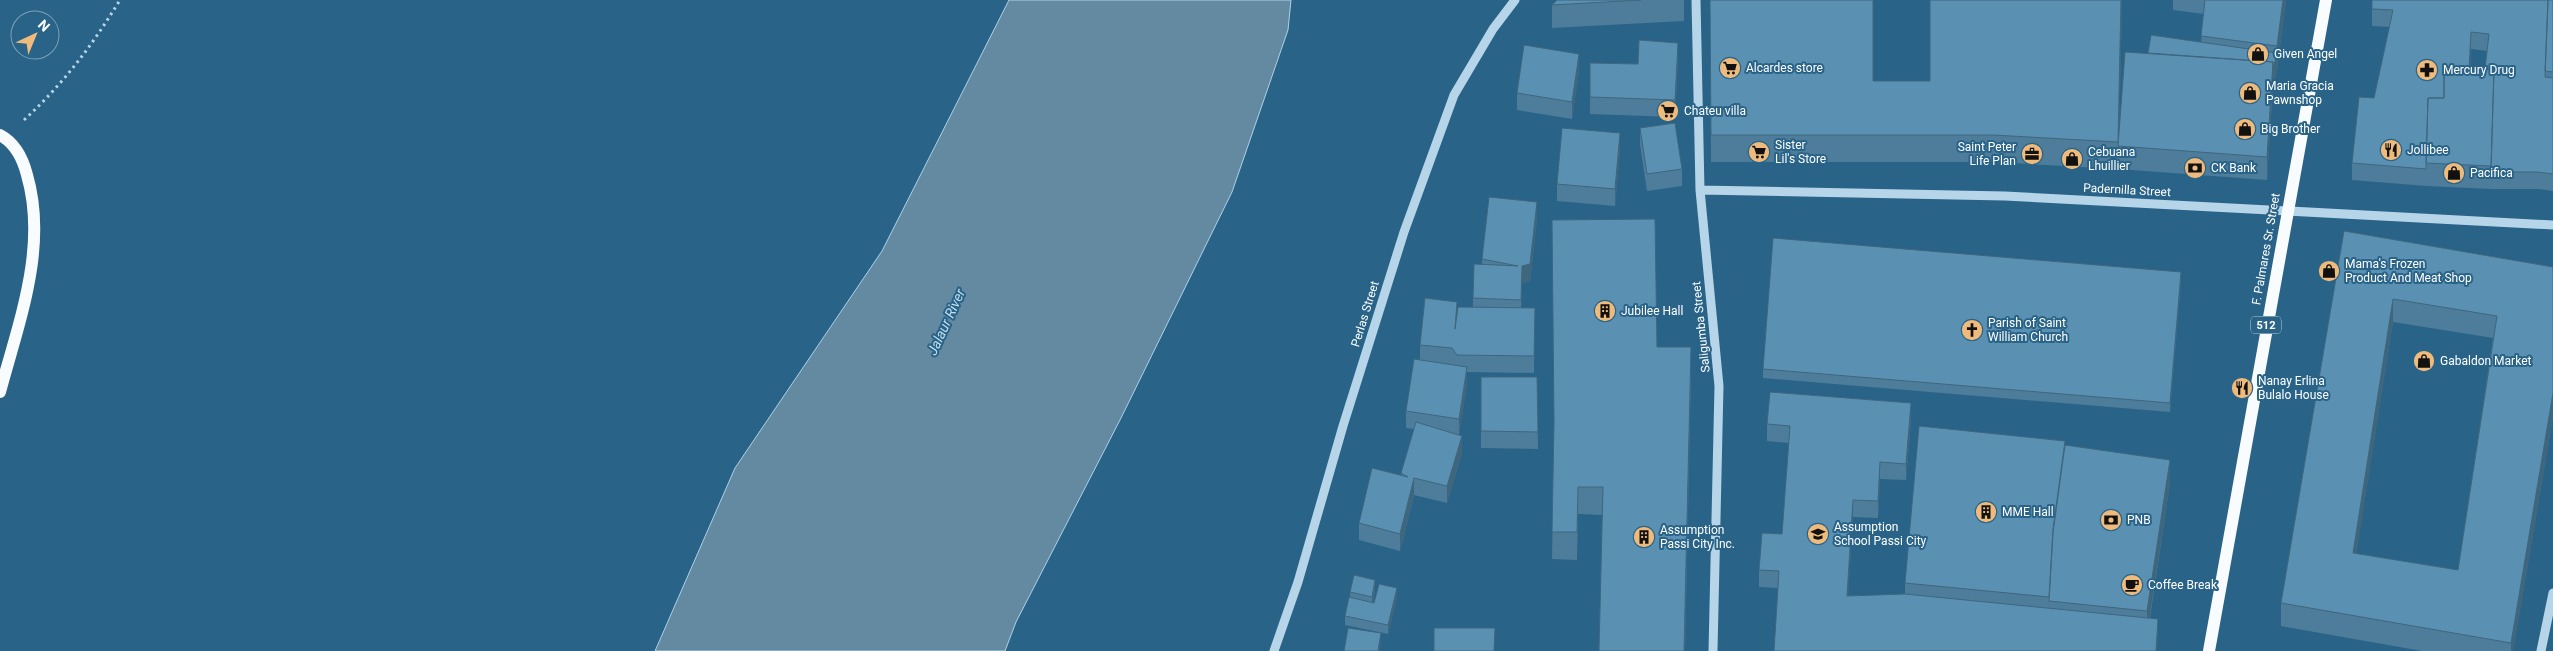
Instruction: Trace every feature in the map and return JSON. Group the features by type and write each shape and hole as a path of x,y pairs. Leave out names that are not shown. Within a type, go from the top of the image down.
{"main road":[{"name":"F. Palmares Sr. Street","path":"2209,651 2326,0"},
{"path":"0,392 28,286 36,231 34,198 23,159 3,136"}],"street":[{"name":"Perlas Street","path":"1274,651 1298,582 1404,232 1454,95 1493,29 1515,0"},
{"name":"Saligumba Street","path":"1696,0 1700,190 1719,386 1713,651"},
{"name":"Padernilla Street","path":"1700,190 2006,196 2553,225"},
{"path":"2541,651 2553,593"}],"path":[{"path":"3,136 56,91 93,44 120,0"}],"water":[{"name":"Jalaur River","path":"1009,0 1291,0 1288,30 1232,192 1121,418 1016,622 1005,651 655,651 735,468 882,251"}],"building":[{"path":"1557,0 1641,0 1552,5"},
{"path":"1710,0 1873,0 1873,81 1930,81 1930,0 2121,0 2118,142 1993,135 1711,135"},
{"path":"2205,0 2283,0 2277,46 2201,36"},
{"path":"2372,0 2548,0 2545,77 2553,78 2553,174 2538,172 2491,172 2494,69 2485,69 2489,34 2471,32 2469,68 2444,67 2444,98 2428,98 2426,169 2352,163 2359,97 2374,98 2393,10 2372,9"},
{"path":"2548,0 2553,0 2553,72 2545,71"},
{"path":"2151,35 2277,53 2273,69 2273,62 2148,53"},
{"path":"1639,40 1678,43 1675,100 1590,97 1590,63 1638,64"},
{"path":"1524,45 1579,54 1572,102 1517,93"},
{"path":"2125,52 2273,62 2267,157 2118,146"},
{"path":"2444,67 2494,69 2491,166 2426,163 2428,98 2444,98"},
{"path":"1675,123 1682,169 1647,174 1640,128"},
{"path":"1562,128 1620,133 1615,189 1557,184"},
{"path":"1489,197 1537,202 1530,264 1522,266 1521,300 1473,298 1474,264 1518,266 1482,259"},
{"path":"1655,219 1657,347 1691,347 1684,651 1599,651 1603,487 1578,487 1577,532 1552,532 1554,422 1552,220"},
{"path":"2344,231 2553,267 2553,393 2511,643 2281,603","holes":["2393,299 2497,316 2458,570 2353,553"]},
{"name":"Parish of Saint William Church","path":"1773,238 2181,272 2170,403 1763,369"},
{"path":"1425,298 1457,302 1455,329 1458,307 1535,308 1534,356 1457,355 1452,348 1420,345"},
{"path":"1414,359 1467,367 1459,419 1406,411"},
{"path":"1481,377 1537,377 1538,432 1481,431"},
{"name":"Assumption School Passi City","path":"1770,392 1911,403 1906,464 1880,462 1878,501 1853,500 1847,596 1905,594 2158,619 2156,651 1774,651 1779,571 1759,570 1762,533 1782,534 1790,426 1767,424"},
{"path":"1416,422 1462,436 1447,486 1414,478 1400,534 1359,523 1372,468 1408,477 1401,473"},
{"name":"MME Hall","path":"1919,426 2065,441 2053,529 2049,597 1905,583"},
{"path":"2065,445 2170,460 2147,611 2049,601 2053,533"},
{"path":"1354,575 1375,580 1372,597 1350,592"},
{"path":"1379,584 1397,588 1388,625 1345,616 1349,597 1374,603"},
{"path":"1348,628 1381,633 1378,651 1344,651"},
{"path":"1434,628 1495,628 1494,651 1434,651"}],"place":[{"name":"Given Angel","path":"2258,54"},
{"name":"Alcardes store","path":"1730,68"},
{"name":"Mercury Drug","path":"2427,70"},
{"name":"Maria Gracia Pawnshop","path":"2250,93"},
{"name":"Chateu villa","path":"1668,111"},
{"name":"Big Brother","path":"2245,129"},
{"name":"Jollibee","path":"2391,150"},
{"name":"Sister Lil's Store","path":"1759,152"},
{"name":"Saint Peter Life Plan","path":"2032,154"},
{"name":"Cebuana Lhuillier","path":"2072,159"},
{"name":"CK Bank","path":"2195,168"},
{"name":"Pacifica","path":"2454,173"},
{"name":"Mama's Frozen Product And Meat Shop","path":"2329,271"},
{"name":"Jubilee Hall","path":"1605,311"},
{"name":"Parish of Saint William Church","path":"1972,330"},
{"name":"Gabaldon Market","path":"2424,361"},
{"name":"Nanay Erlina Bulalo House","path":"2242,388"},
{"name":"MME Hall","path":"1986,512"},
{"name":"PNB","path":"2111,520"},
{"name":"Assumption School Passi City","path":"1818,534"},
{"name":"Assumption Passi City Inc.","path":"1644,537"},
{"name":"Coffee Break","path":"2132,585"}]}
